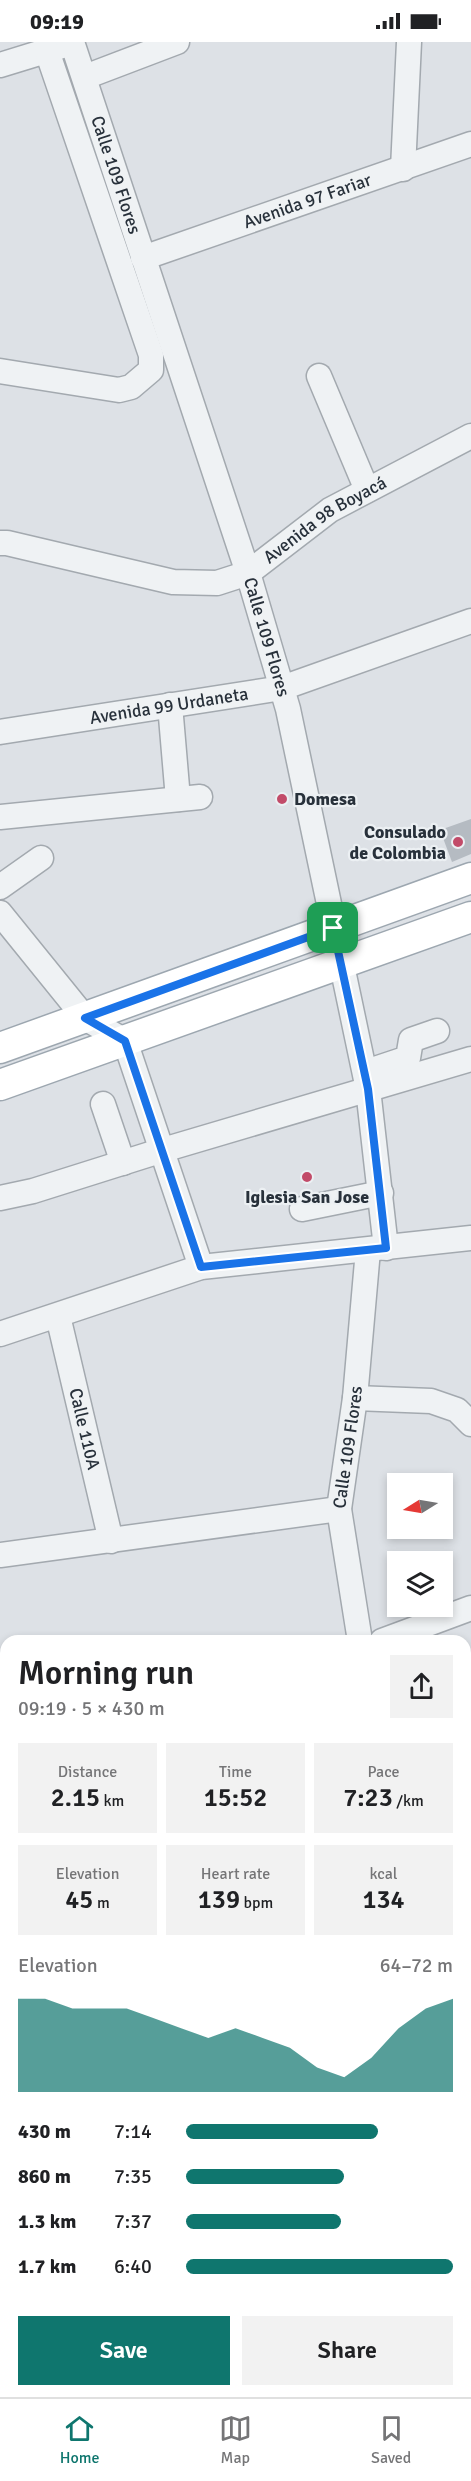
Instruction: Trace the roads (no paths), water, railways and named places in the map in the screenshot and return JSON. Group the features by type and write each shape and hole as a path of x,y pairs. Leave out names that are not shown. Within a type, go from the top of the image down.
{"main road":[{"path":"0,1048 471,878"},
{"path":"0,1085 471,916"}],"street":[{"path":"0,65 72,42"},
{"name":"Calle 109 Flores","path":"72,42 248,573 282,688 366,1080 381,1193 377,1249 339,1509 359,1635"},
{"path":"85,78 177,42"},
{"path":"403,169 409,42"},
{"path":"0,371 118,390 131,387 151,370 151,355 47,51"},
{"name":"Avenida 97 Fariar","path":"143,258 471,144"},
{"path":"318,376 367,490"},
{"name":"Avenida 98 Boyacá","path":"0,543 173,582 217,583 248,573 330,510 471,436"},
{"name":"Avenida 99 Urdaneta","path":"0,732 282,688 471,621"},
{"path":"0,817 189,798 170,705"},
{"path":"0,887 41,858"},
{"path":"4,923 85,1018 125,1041 201,1267"},
{"path":"0,1198 33,1191 123,1163 366,1080 408,1059 411,1040 437,1031"},
{"path":"366,1080 471,1059"},
{"path":"103,1104 123,1163"},
{"path":"302,1209 381,1193"},
{"path":"0,1334 201,1267 471,1238"},
{"name":"Calle 110A","path":"58,1316 111,1541"},
{"path":"355,1398 431,1401 457,1410 471,1424"},
{"path":"0,1555 339,1509"},
{"path":"398,1635 471,1608"}],"place":[{"name":"Domesa","path":"282,799"},
{"name":"Consulado de Colombia","path":"458,842"},
{"name":"Iglesia San Jose","path":"307,1177"}]}
